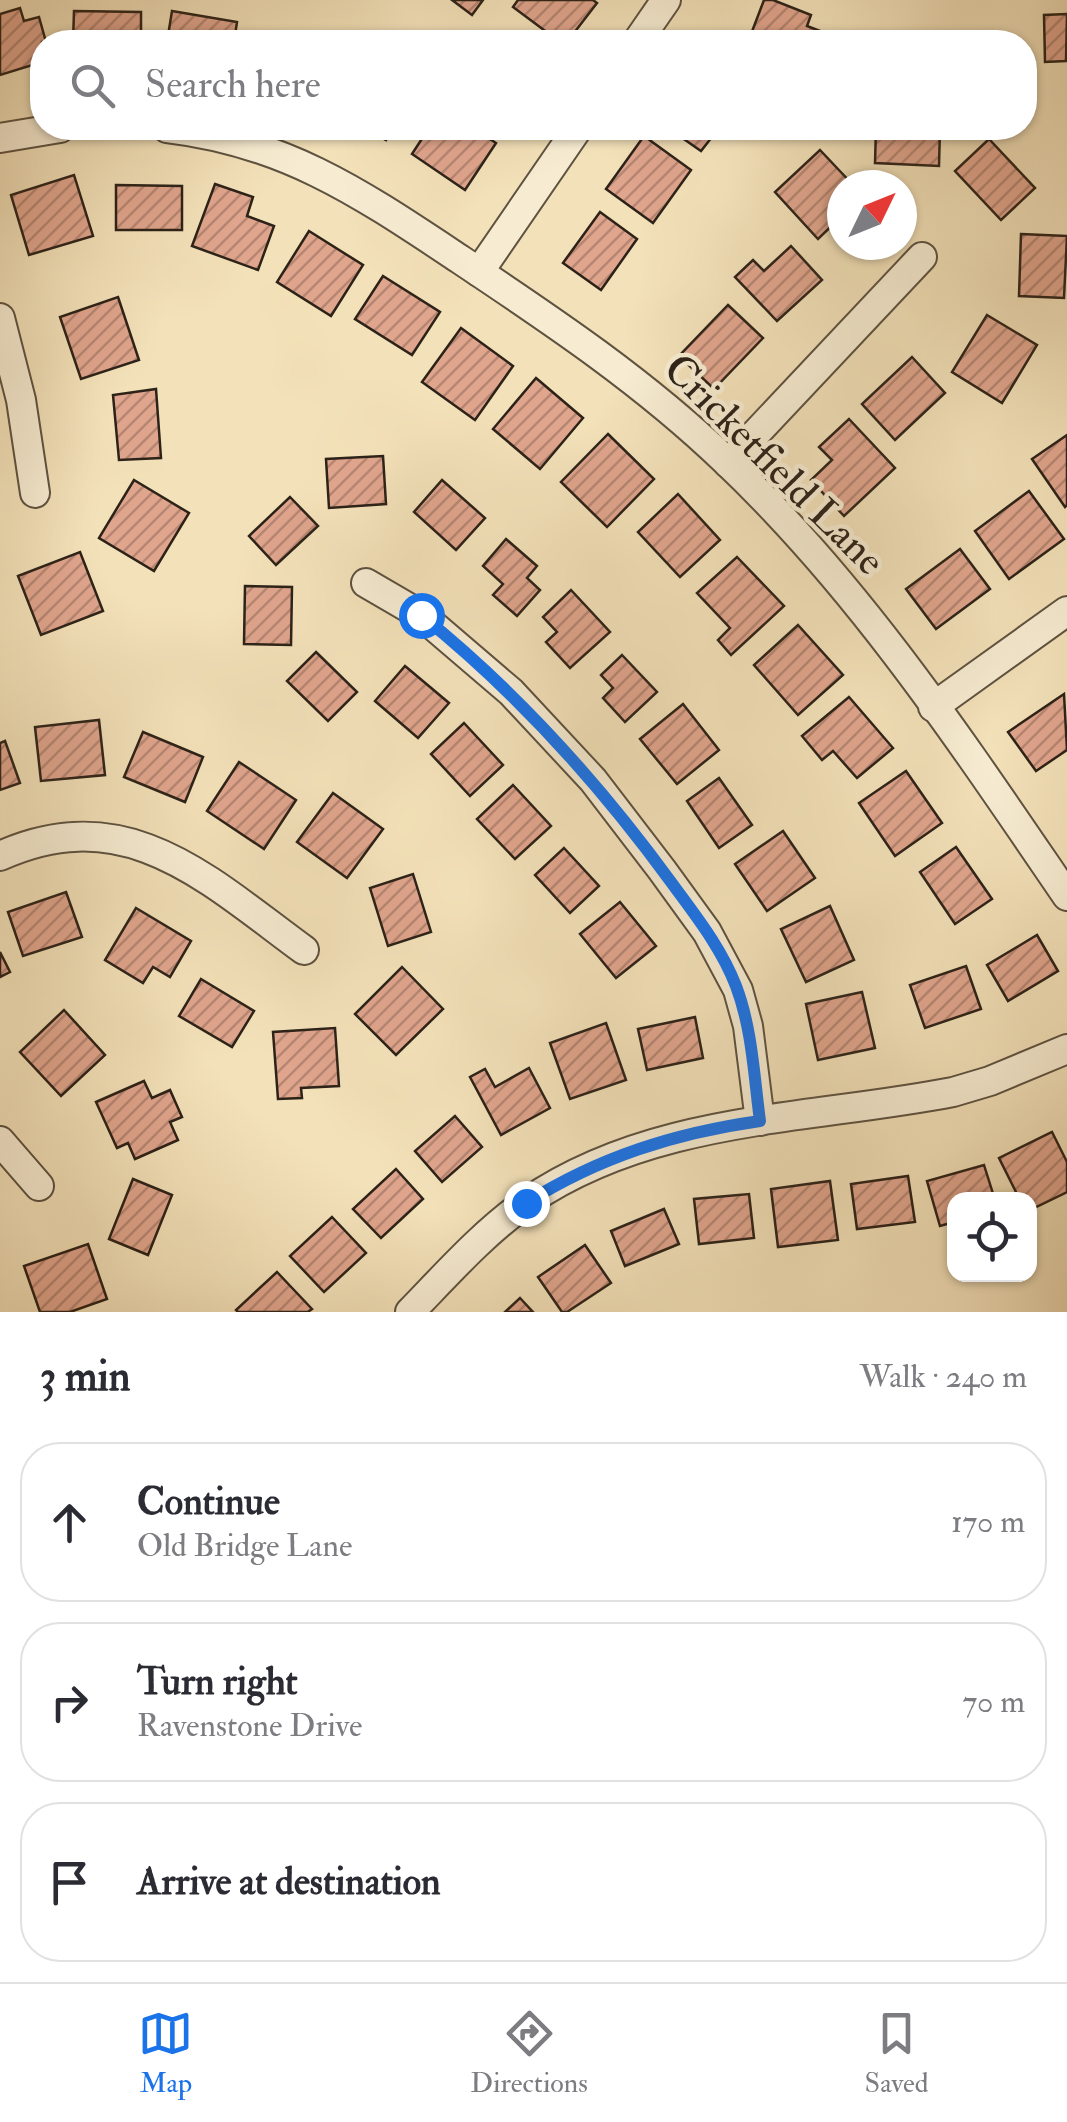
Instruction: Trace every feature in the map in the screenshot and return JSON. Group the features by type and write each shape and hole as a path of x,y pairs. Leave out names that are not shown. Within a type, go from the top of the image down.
{"street":[{"path":"645,30 666,0"},
{"path":"0,138 30,133"},
{"name":"Cricketfield Lane","path":"231,140 252,144 361,193 612,362 728,463 844,586 1067,896"},
{"path":"479,272 570,140"},
{"path":"728,463 922,258"},
{"path":"0,318 18,386 34,493"},
{"path":"366,583 421,615 511,692 593,780 673,885 707,932 738,990 748,1026 760,1121"},
{"path":"933,706 1067,611"},
{"path":"0,856 21,846 68,835 125,840 156,850 183,865 304,950"},
{"path":"410,1312 495,1228 526,1203 562,1180 654,1142 705,1129 952,1092 1067,1049"},
{"path":"0,1142 39,1186"}],"building":[{"path":"452,0 483,0 472,15"},
{"path":"518,0 597,3 576,30 544,30 513,7"},
{"path":"764,0 773,0 811,15 807,26 817,30 753,30"},
{"path":"20,8 24,21 39,17 43,30 30,30 30,66 0,75 0,14"},
{"path":"74,11 141,12 141,30 73,30"},
{"path":"172,11 237,22 236,30 169,30"},
{"path":"1067,14 1066,61 1045,62 1044,15"},
{"path":"421,140 496,143 465,190 412,154"},
{"path":"641,140 650,140 691,170 653,223 606,189"},
{"path":"685,140 710,140 701,151"},
{"path":"876,140 940,140 939,166 875,163"},
{"path":"990,140 1035,188 1001,220 955,171"},
{"path":"820,150 839,170 827,170 827,230 818,239 775,192"},
{"path":"74,175 93,236 29,255 11,195"},
{"path":"215,184 253,197 247,216 274,226 258,270 192,246"},
{"path":"116,185 182,186 182,230 116,230"},
{"path":"600,212 637,239 601,290 563,263"},
{"path":"309,231 363,265 331,316 277,282"},
{"path":"1021,234 1067,236 1064,298 1019,296"},
{"path":"791,246 822,280 777,321 735,277 753,260 764,271"},
{"path":"383,276 440,312 412,355 355,319"},
{"path":"118,297 139,360 81,379 60,317"},
{"path":"728,305 763,338 714,389 679,356"},
{"path":"987,315 1037,345 1002,403 952,372"},
{"path":"461,328 513,366 475,420 422,382"},
{"path":"912,357 945,393 895,440 862,404"},
{"path":"536,378 583,418 540,469 493,429"},
{"path":"156,389 161,458 119,460 113,395"},
{"path":"849,419 895,468 844,516 811,480 832,460 819,447"},
{"path":"608,434 654,479 607,527 561,482"},
{"path":"1067,435 1067,505 1065,507 1032,459"},
{"path":"383,456 386,504 329,508 326,459"},
{"path":"134,480 189,513 154,571 99,538"},
{"path":"442,480 485,518 456,550 414,512"},
{"path":"1029,491 1064,539 1009,579 975,531"},
{"path":"678,494 720,540 680,577 638,532"},
{"path":"290,497 318,526 276,565 249,536"},
{"path":"506,539 537,566 527,578 540,590 517,616 493,595 503,584 483,566"},
{"path":"960,549 990,589 936,629 906,589"},
{"path":"80,552 103,611 41,635 18,576"},
{"path":"737,557 784,606 731,655 718,640 730,628 697,593"},
{"path":"245,586 292,587 291,645 244,644"},
{"path":"571,590 610,632 570,668 546,642 557,632 543,617"},
{"path":"798,625 843,675 798,715 754,665"},
{"path":"316,652 357,692 328,721 287,681"},
{"path":"622,655 657,692 625,722 603,698 613,688 601,675"},
{"path":"405,666 449,703 418,738 375,701"},
{"path":"1064,694 1067,750 1036,771 1008,732"},
{"path":"849,697 893,748 857,778 833,751 822,760 802,736"},
{"path":"683,704 719,750 677,784 640,739"},
{"path":"99,720 105,775 41,781 35,727"},
{"path":"464,723 503,765 470,796 431,754"},
{"path":"143,732 203,757 185,802 124,777"},
{"path":"5,741 20,783 0,790 0,743"},
{"path":"239,762 296,800 264,849 207,811"},
{"path":"906,771 942,823 895,856 859,803"},
{"path":"719,778 752,825 719,848 687,801"},
{"path":"513,785 551,826 515,859 477,819"},
{"path":"333,793 383,829 347,878 297,842"},
{"path":"783,831 815,878 767,911 735,864"},
{"path":"956,847 992,899 955,924 920,872"},
{"path":"564,848 599,886 570,913 535,875"},
{"path":"413,874 431,932 388,946 370,888"},
{"path":"66,892 82,937 23,956 8,912"},
{"path":"620,902 656,946 616,978 580,934"},
{"path":"830,906 854,960 806,982 781,929"},
{"path":"136,908 191,941 170,977 153,967 143,983 105,960"},
{"path":"1037,935 1058,971 1008,1001 987,965"},
{"path":"0,952 10,972 0,977"},
{"path":"966,966 981,1009 925,1028 910,985"},
{"path":"402,967 443,1009 396,1055 355,1014"},
{"path":"201,979 254,1011 232,1047 179,1016"},
{"path":"862,992 875,1048 818,1060 806,1004"},
{"path":"64,1010 105,1055 61,1096 20,1052"},
{"path":"695,1017 703,1058 647,1070 638,1029"},
{"path":"606,1023 626,1080 570,1099 550,1043"},
{"path":"335,1028 339,1086 301,1088 302,1098 278,1099 273,1032"},
{"path":"529,1068 550,1108 501,1135 470,1077 485,1069 495,1087"},
{"path":"144,1081 152,1098 170,1090 182,1117 170,1122 178,1140 135,1159 128,1143 117,1148 96,1102"},
{"path":"455,1116 482,1147 442,1182 415,1151"},
{"path":"1052,1132 1067,1162 1067,1192 1037,1207 1037,1192 1016,1192 999,1158"},
{"path":"984,1165 992,1192 947,1192 947,1224 940,1226 927,1181"},
{"path":"396,1169 423,1199 381,1238 353,1209"},
{"path":"908,1176 915,1222 857,1229 851,1184"},
{"path":"133,1179 172,1195 148,1255 109,1239"},
{"path":"830,1181 838,1240 778,1247 771,1189"},
{"path":"749,1194 754,1238 699,1244 694,1199"},
{"path":"664,1209 679,1244 625,1266 611,1231"},
{"path":"332,1217 366,1253 324,1292 290,1256"},
{"path":"88,1244 107,1299 70,1312 40,1312 24,1266"},
{"path":"585,1245 611,1283 562,1312 538,1277"},
{"path":"277,1272 312,1309 236,1310"},
{"path":"520,1298 533,1312 505,1312"}],"route":[{"path":"421,615 511,692 593,780 707,932 728,966 748,1026 760,1121 654,1142 562,1180 526,1203"}]}
